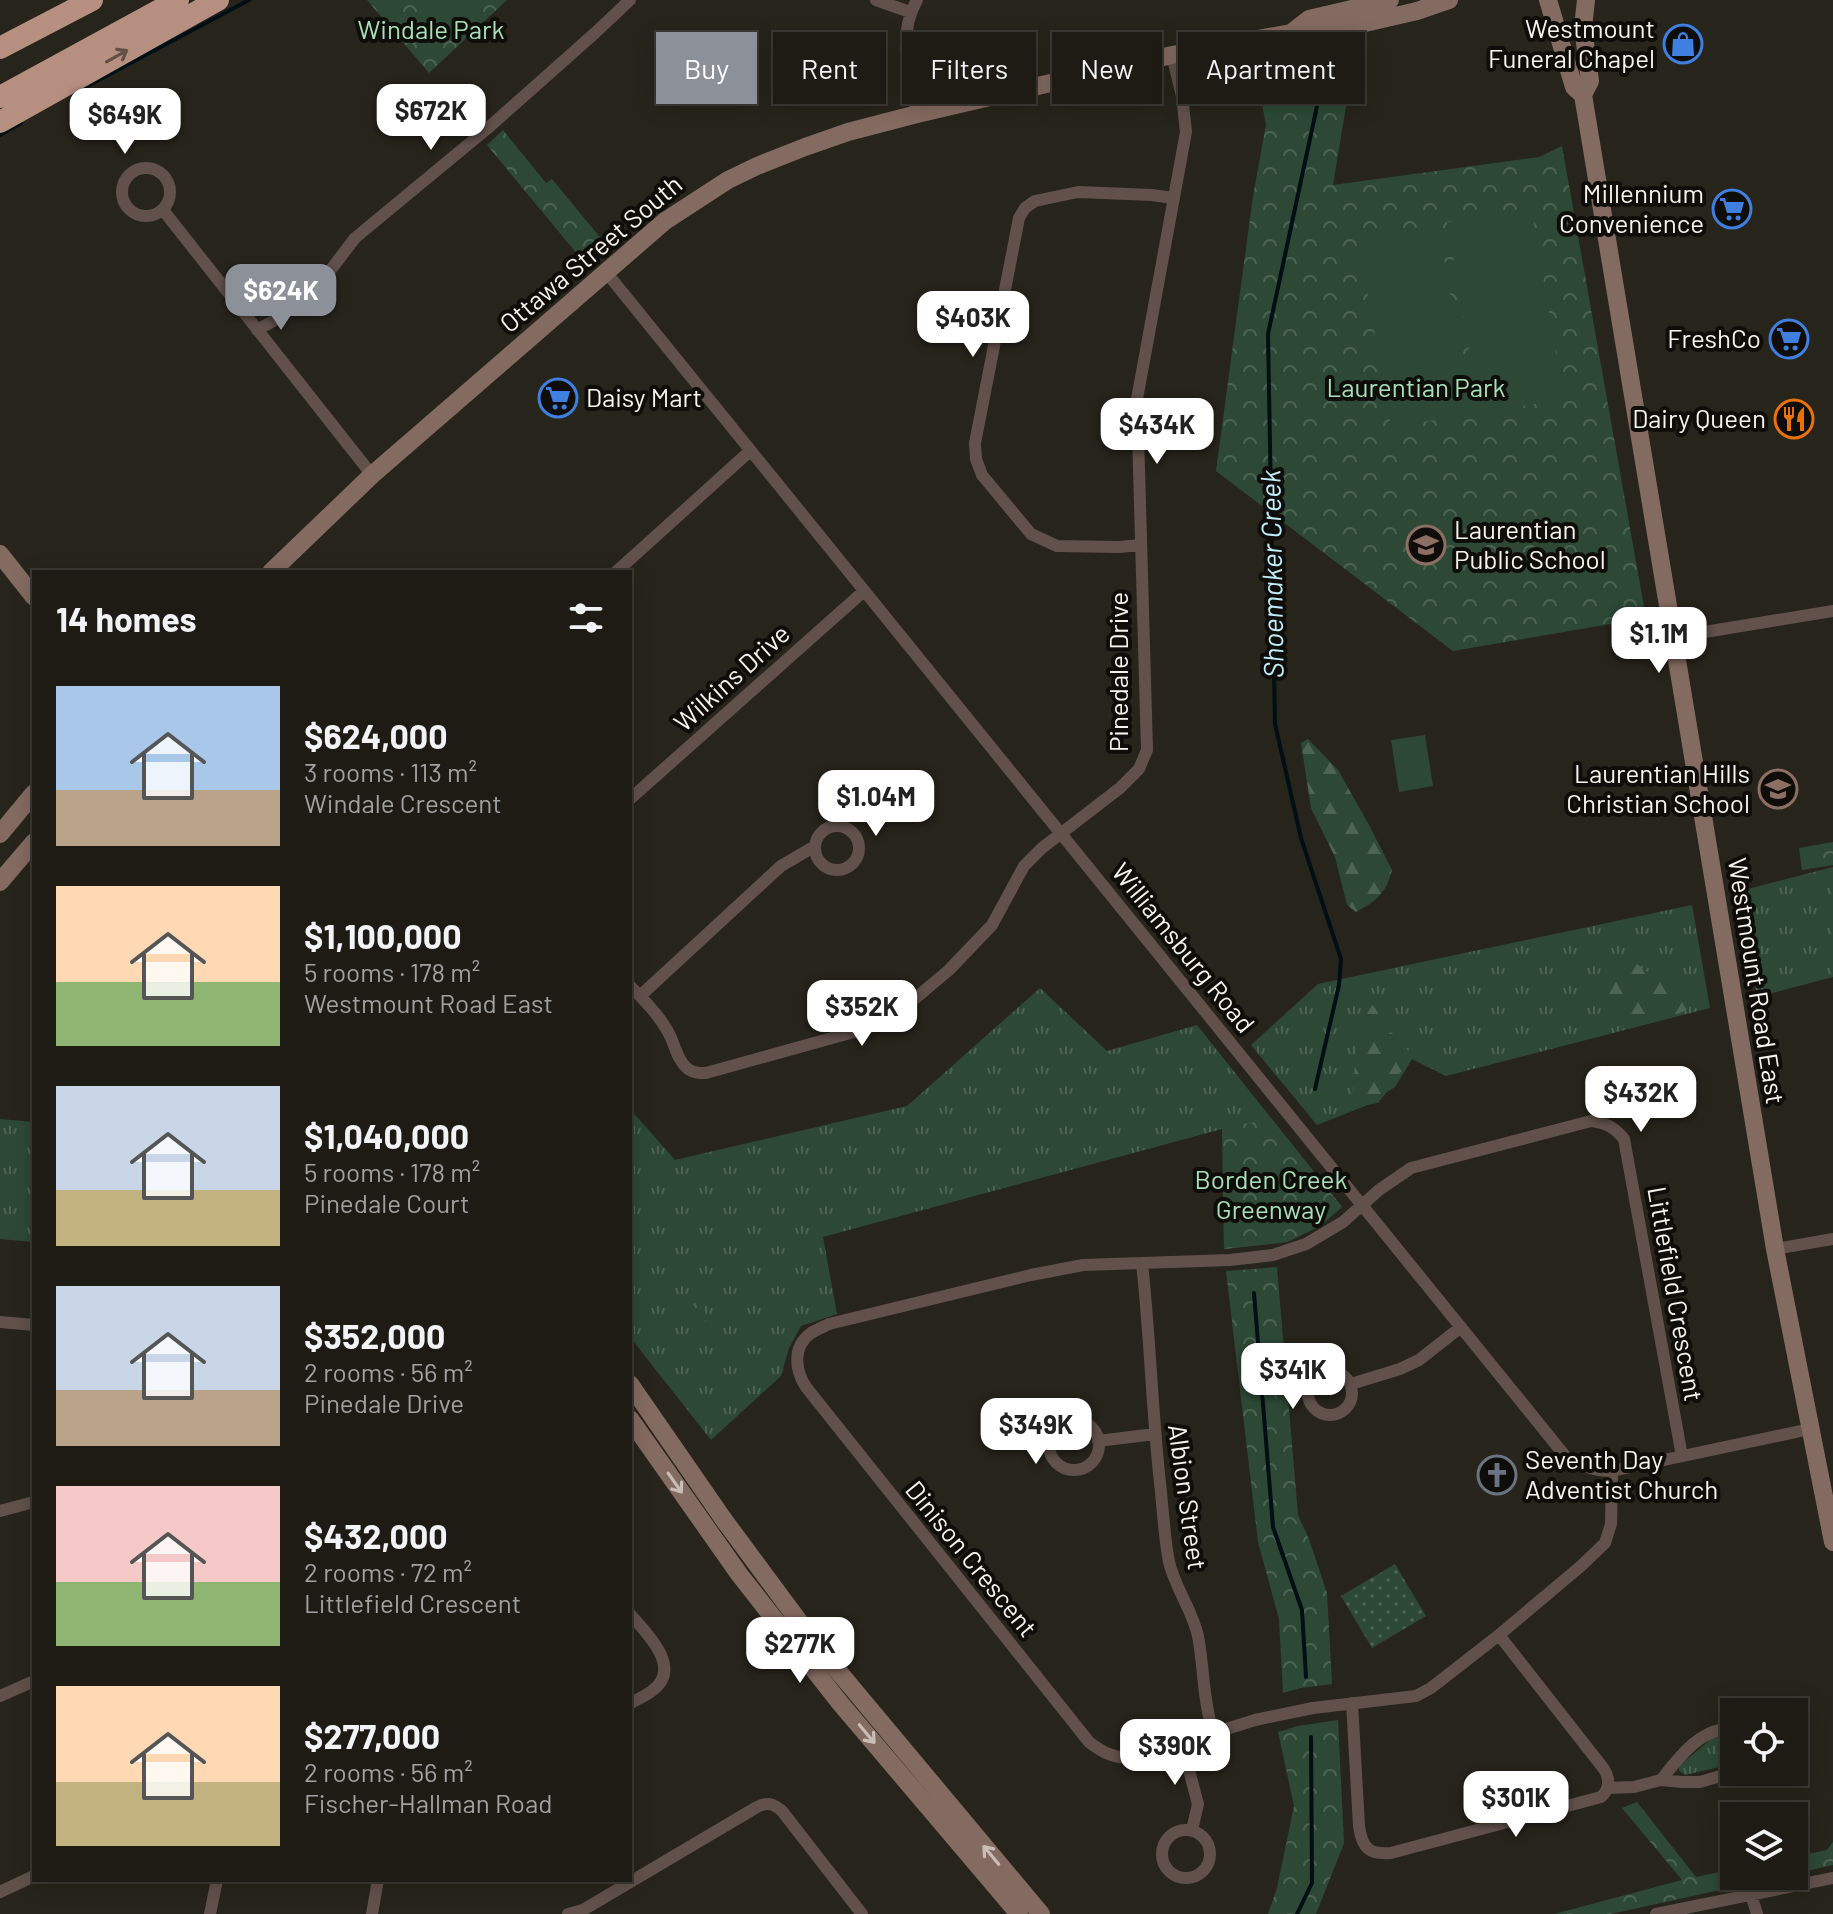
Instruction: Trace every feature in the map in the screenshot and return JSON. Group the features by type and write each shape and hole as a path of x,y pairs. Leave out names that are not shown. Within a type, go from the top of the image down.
{"highway":[{"path":"0,48 92,0"},
{"path":"0,97 178,0"},
{"path":"0,122 218,0"},
{"path":"0,40 25,35"}],"main road":[{"path":"1292,32 1309,19 1390,0"},
{"path":"1326,32 1417,11 1449,0"},
{"path":"1544,3 1574,87 1583,95 1590,81 1583,27 1586,0"},
{"name":"Ottawa Street South","path":"273,570 372,475 665,221 728,180 848,132 1178,54"},
{"name":"Westmount Road East","path":"1583,95 1775,1249 1833,1542"},
{"path":"0,554 32,594"},
{"path":"0,834 32,795"},
{"path":"0,882 32,844"},
{"path":"632,1387 724,1520 818,1647 1041,1914"},
{"path":"632,1422 748,1586 840,1703 1019,1914"}],"street":[{"path":"257,330 275,320 320,284 355,238 488,128 630,0"},
{"path":"876,0 910,12"},
{"path":"917,0 910,12 905,36 917,114"},
{"name":"Pinedale Drive","path":"635,991 669,1032 679,1060 695,1073 706,1073 868,1028 899,1012 949,970 992,925 1024,866 1139,769 1147,750 1137,399 1186,132 1182,96 1172,55"},
{"path":"156,170 167,180 170,196 163,210 146,217 127,207 122,193 126,178 132,172 156,170"},
{"path":"1141,545 1057,546 1031,534 982,475 976,459 975,443 1019,218 1025,208 1035,201 1078,192 1173,198"},
{"path":"163,210 372,475"},
{"name":"Williamsburg Road","path":"606,272 1566,1457 1589,1469 1612,1471 1810,1429"},
{"path":"618,570 750,451"},
{"name":"Wilkins Drive","path":"632,797 864,591"},
{"path":"1674,637 1833,611"},
{"path":"635,991 781,866 815,846"},
{"name":"Littlefield Crescent","path":"1362,1206 1411,1168 1578,1123 1591,1121 1615,1128 1624,1139 1627,1152 1682,1456"},
{"name":"Dinison Crescent","path":"1362,1206 1343,1222 1306,1244 1273,1255 1230,1260 1083,1265 829,1324 811,1333 803,1342 797,1365 798,1375 1089,1742 1109,1756 1120,1758 1134,1758 1255,1720 1352,1703 1416,1696 1431,1688 1499,1635 1605,1543 1613,1505 1612,1471"},
{"path":"1775,1249 1833,1239"},
{"name":"Albion Street","path":"1142,1263 1155,1434 1170,1563 1197,1635 1207,1713 1213,1732"},
{"path":"0,1322 32,1325"},
{"path":"1351,1384 1419,1360 1461,1327"},
{"path":"1072,1420 1089,1425 1098,1441 1097,1454 1092,1461 1078,1469 1063,1467 1049,1451 1050,1436 1057,1427 1072,1420"},
{"path":"1098,1441 1155,1434"},
{"path":"0,1511 32,1503"},
{"path":"632,1616 659,1650 664,1667 660,1683 632,1703"},
{"path":"1352,1703 1359,1826 1364,1845 1370,1850 1381,1854 1391,1853 1601,1797 1609,1782 1604,1769 1499,1635"},
{"path":"0,1696 32,1682"},
{"path":"1661,1780 1697,1742 1720,1729"},
{"path":"1182,1744 1198,1804 1192,1830"},
{"path":"1608,1788 1634,1787 1661,1780 1700,1782 1720,1776"},
{"path":"632,1879 757,1807 771,1804 782,1811 862,1914"},
{"path":"1192,1830 1206,1839 1211,1856 1198,1875 1182,1878 1168,1869 1162,1854 1169,1836 1192,1830"},
{"path":"0,1892 32,1877"},
{"path":"1656,1914 1833,1878"},
{"path":"210,1914 217,1882"},
{"path":"372,1914 378,1882"},
{"path":"568,1914 583,1910 628,1882"},
{"path":"1751,1894 1757,1914"}],"green space":[{"name":"Windale Park","path":"367,0 507,0 429,73"},
{"path":"446,0 474,0 431,31 421,18"},
{"name":"Laurentian Park","path":"1262,104 1346,104 1333,185 1539,157 1562,146 1646,618 1453,651 1216,471 1253,196 1266,125"},
{"path":"503,130 546,183 552,179 603,241 583,261 487,145"},
{"path":"1531,208 1564,399 1480,413 1447,222"},
{"path":"1438,224 1471,414 1391,427 1358,238"},
{"path":"1425,735 1433,786 1399,792 1391,740"},
{"path":"1308,739 1338,770 1392,870 1380,896 1356,912 1347,905 1335,857 1311,808 1301,743"},
{"path":"1833,842 1833,865 1802,870 1799,848"},
{"path":"1833,867 1833,977 1757,997 1740,891"},
{"path":"1692,905 1710,1008 1446,1076 1412,1059 1395,1087 1365,1106 1317,1125 1251,1045 1318,984"},
{"path":"1602,949 1609,956 1637,964 1657,979 1674,979 1690,990 1696,1001 1678,1014 1641,1022 1622,1009 1611,996 1603,972 1586,953"},
{"path":"1040,988 1107,1051 1197,1025 1342,1207 1320,1226 1287,1242 1224,1249 1222,1129 823,1237 837,1314 801,1326 789,1348 781,1376 711,1440 632,1340 632,1111 675,1160 907,1106"},
{"path":"1373,1005 1389,1031 1409,1052 1402,1071 1388,1084 1386,1093 1378,1103 1362,1106 1353,1096 1356,1060 1363,1013"},
{"name":"Borden Creek Greenway","path":"1271,1118 1342,1207 1320,1226 1287,1242 1224,1249 1223,1129"},
{"path":"0,1119 32,1122 32,1242 0,1239"},
{"name":"Borden Creek Greenway","path":"1277,1267 1298,1515 1327,1593 1332,1684 1283,1693 1279,1619 1258,1542 1226,1271"},
{"path":"697,1301 709,1318 694,1331 681,1314"},
{"path":"1395,1564 1426,1616 1372,1648 1341,1596"},
{"path":"1338,1720 1344,1843 1316,1914 1268,1914 1277,1888 1294,1806 1278,1732"},
{"path":"1720,1734 1720,1766 1685,1775 1679,1771 1679,1766"},
{"path":"1637,1802 1696,1877 1720,1872 1720,1890 1611,1914 1554,1914 1682,1880 1622,1808"},
{"path":"1833,1842 1833,1865 1808,1871 1808,1854 1827,1850"}],"waterway":[{"name":"Shoemaker Creek","path":"78,91 249,0"},
{"name":"Shoemaker Creek","path":"1315,1089 1339,985 1341,959 1301,838 1275,724 1268,334 1317,104"},
{"name":"Shoemaker Creek","path":"0,135 21,123"},
{"name":"Shoemaker Creek","path":"1254,1293 1273,1527 1302,1610 1306,1677"},
{"name":"Shoemaker Creek","path":"1297,1914 1312,1883 1311,1737"}],"place":[{"name":"Westmount Funeral Chapel","path":"1683,44"},
{"name":"Millennium Convenience","path":"1732,209"},
{"name":"FreshCo","path":"1789,339"},
{"name":"Daisy Mart","path":"558,398"},
{"name":"Dairy Queen","path":"1794,419"},
{"name":"Laurentian Public School","path":"1426,545"},
{"name":"Laurentian Hills Christian School","path":"1778,789"},
{"name":"Seventh Day Adventist Church","path":"1497,1475"}]}
